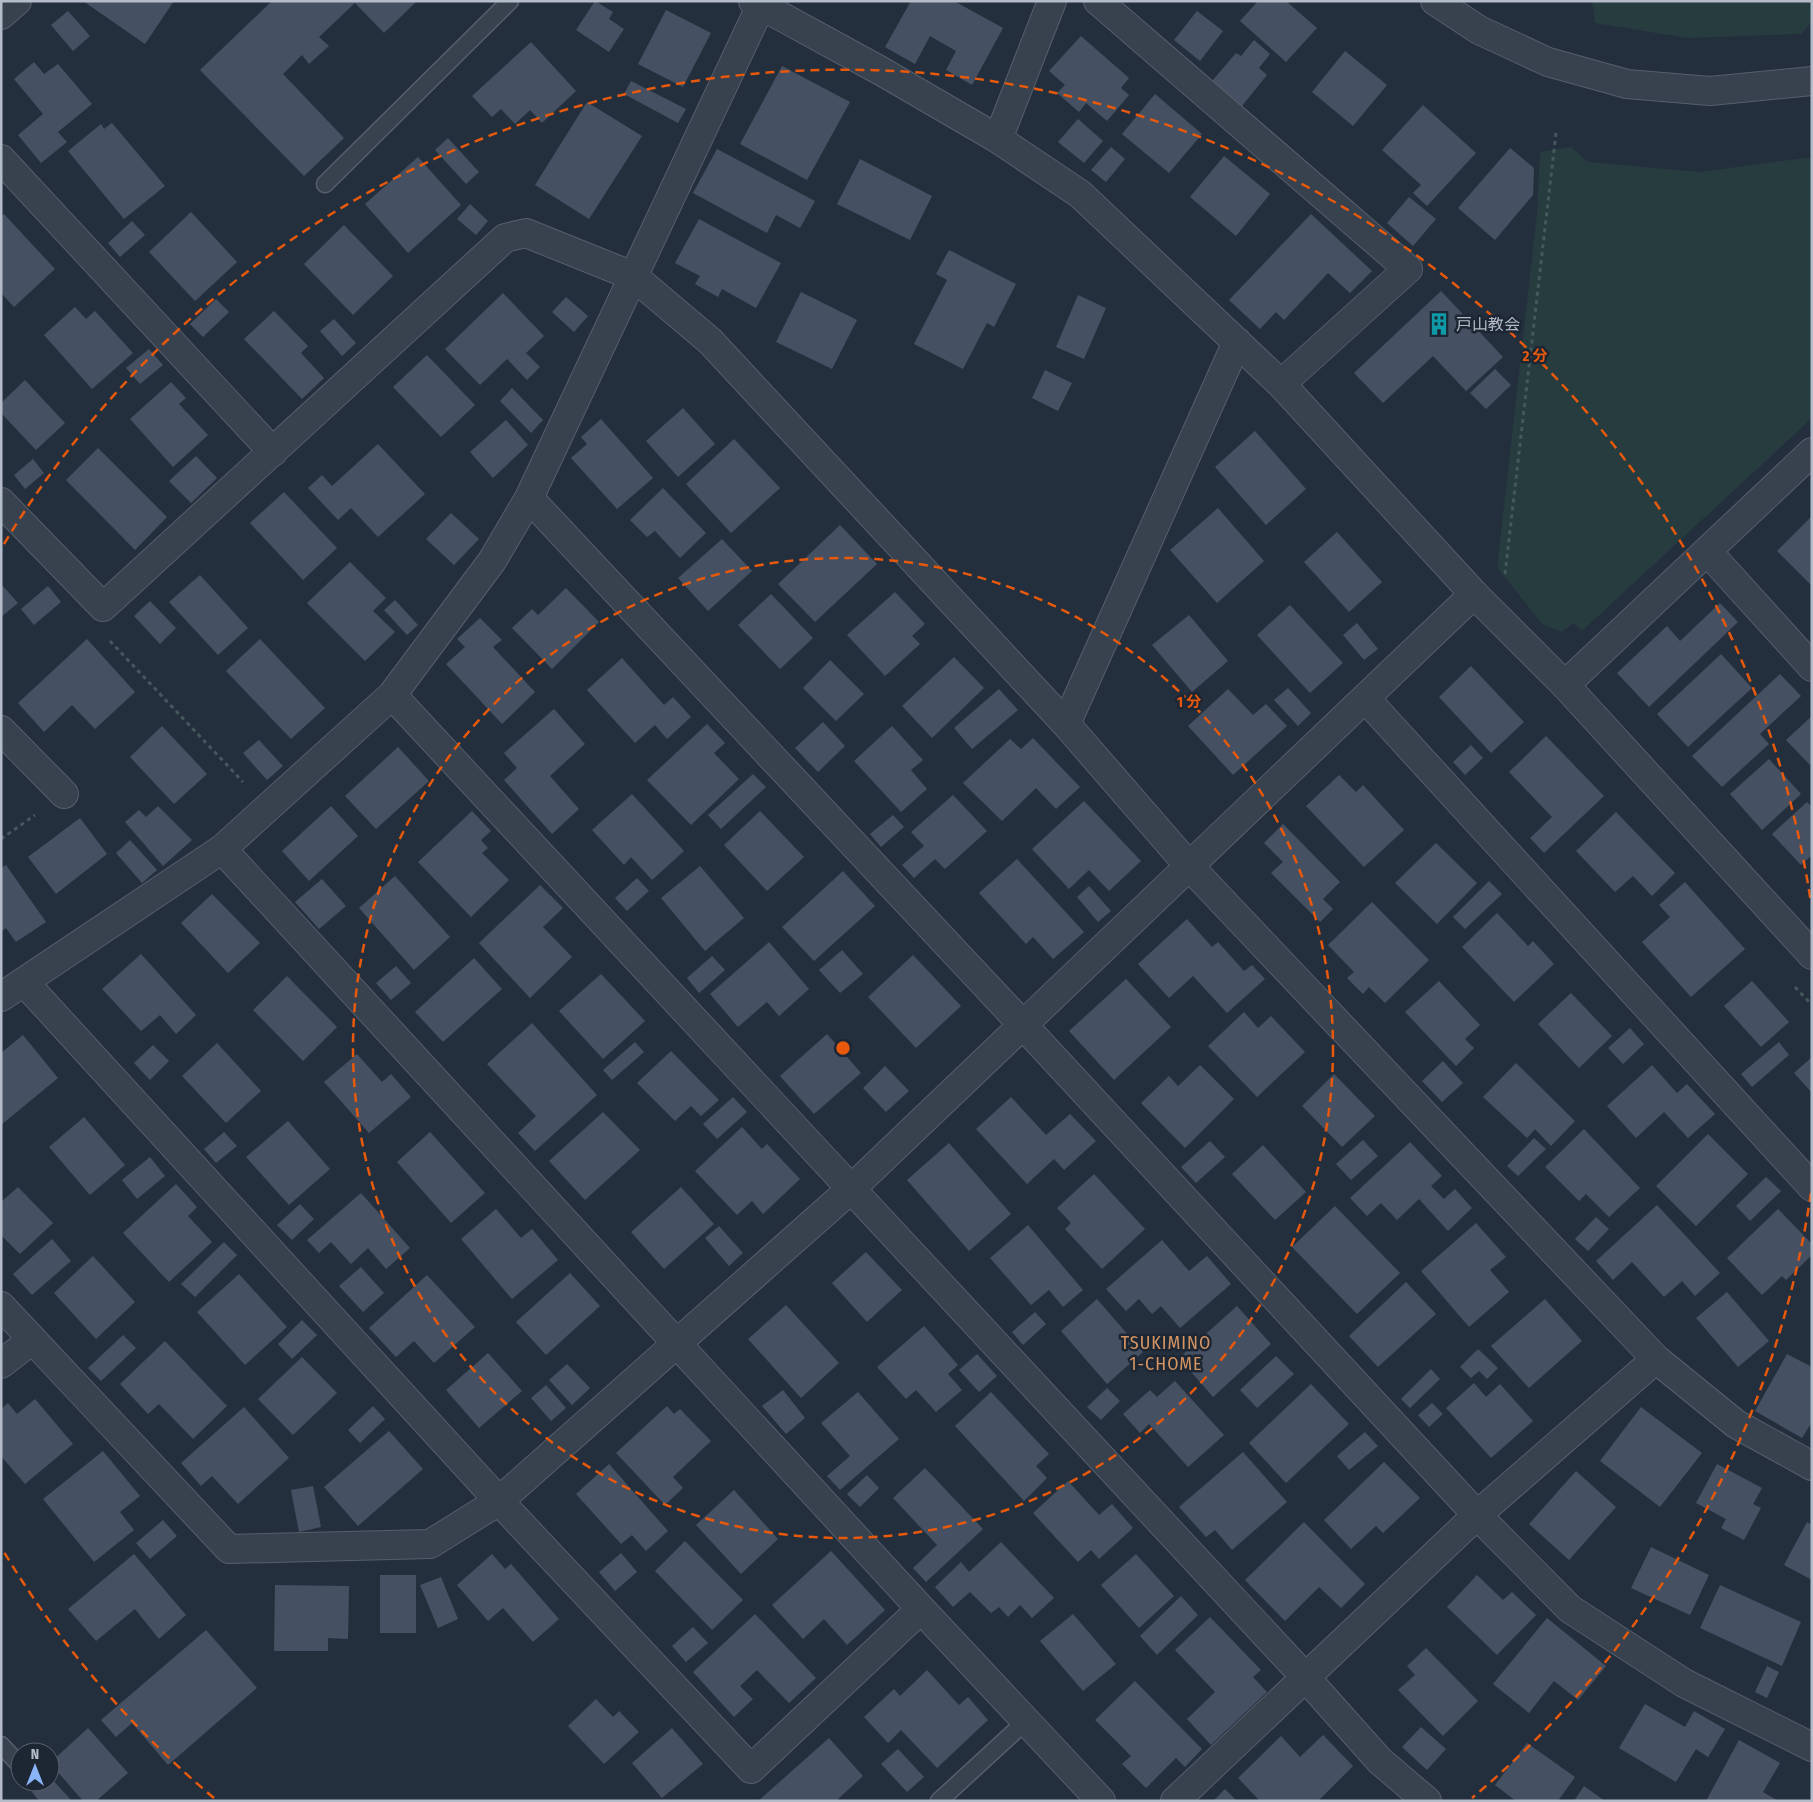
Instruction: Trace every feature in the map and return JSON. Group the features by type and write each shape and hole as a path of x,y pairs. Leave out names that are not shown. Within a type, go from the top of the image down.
{"street":[{"path":"1,15 18,1"},
{"path":"998,139 1052,1"},
{"path":"1098,1 1408,269 1281,384"},
{"path":"1435,1 1479,30 1548,62 1627,84 1710,91 1812,81"},
{"path":"1,997 222,849 392,695 492,561 529,498 759,3 998,139 1080,194 1281,384 1474,594 1565,685 1812,955"},
{"path":"1,159 273,452"},
{"path":"1,502 103,607 505,238 526,233 633,276 710,341 1066,724 1190,867 1656,1359 1736,1424 1812,1466"},
{"path":"1066,724 1237,342"},
{"path":"1565,685 1812,452"},
{"path":"529,498 1023,1025 1478,1515 1570,1609 1684,1683 1812,1747"},
{"path":"1707,551 1812,667"},
{"path":"1,1306 229,1550 430,1544 499,1501 851,1188 1190,867 1474,594"},
{"path":"392,695 1306,1678 1380,1761 1427,1801"},
{"path":"1365,698 1812,1187"},
{"path":"1,730 64,794"},
{"path":"222,849 921,1609 1101,1801"},
{"path":"24,982 499,1501 751,1769 921,1609"},
{"path":"1,1364 32,1340"},
{"path":"1175,1801 1478,1515 1656,1359"}],"lane":[{"path":"325,184 510,1"},
{"path":"939,1801 1026,1721"},
{"path":"1,1746 10,1755"}],"path":[{"path":"1496,616 1518,594 1505,579 1556,133"},
{"path":"103,607 103,633 267,808"},
{"path":"1,839 64,794"}],"green space":[{"path":"1592,1 1812,1 1812,22 1801,34 1687,38 1595,23"},
{"path":"1571,147 1588,162 1700,172 1812,157 1812,418 1582,631 1574,623 1562,632 1542,624 1497,567 1537,214 1540,152"}],"building":[{"path":"83,1 174,1 145,44"},
{"path":"272,1 417,1 384,33 355,3 319,37 329,46 309,64 302,55 283,74 344,138 304,176 200,70"},
{"path":"595,1 613,12 609,19 624,29 609,52 576,30"},
{"path":"911,1 954,1 1003,28 972,85 946,70 956,51 930,36 915,64 885,47"},
{"path":"1258,1 1286,1 1317,28 1286,62 1240,21"},
{"path":"666,10 711,33 683,87 638,64"},
{"path":"68,11 90,36 73,51 51,25"},
{"path":"1197,11 1223,31 1200,61 1174,40"},
{"path":"1081,36 1129,78 1121,88 1129,95 1107,121 1086,103 1079,112 1057,93 1065,85 1049,71"},
{"path":"1254,40 1270,54 1259,68 1267,75 1242,106 1212,81 1236,53 1241,56"},
{"path":"531,42 576,91 542,123 530,110 515,124 501,109 492,117 472,96"},
{"path":"1345,51 1387,85 1353,126 1312,92"},
{"path":"34,62 44,74 58,64 92,104 58,132 67,142 41,163 18,135 43,114 14,79"},
{"path":"782,66 850,102 807,180 740,144"},
{"path":"631,81 686,109 678,123 624,94"},
{"path":"1155,94 1202,134 1169,173 1122,134"},
{"path":"587,102 642,136 589,219 535,185"},
{"path":"1423,105 1476,153 1427,206 1413,193 1421,185 1382,150"},
{"path":"1078,119 1103,141 1084,163 1058,142"},
{"path":"112,123 165,186 124,219 68,151 101,124 104,129"},
{"path":"448,138 479,172 466,184 435,150"},
{"path":"1111,147 1125,159 1106,182 1091,170"},
{"path":"1510,148 1534,168 1533,195 1495,240 1458,208"},
{"path":"717,149 815,201 800,228 776,215 767,233 693,193"},
{"path":"1224,156 1270,194 1236,236 1190,197"},
{"path":"418,157 461,205 408,253 365,204"},
{"path":"860,159 932,196 910,240 837,204"},
{"path":"1409,197 1436,219 1413,246 1387,223"},
{"path":"470,204 488,221 476,235 457,219"},
{"path":"191,212 237,262 195,301 149,252"},
{"path":"4,214 55,269 14,307 1,293 1,217"},
{"path":"1311,214 1372,271 1350,293 1328,273 1284,320 1276,312 1260,329 1229,300"},
{"path":"699,219 781,263 756,308 722,289 718,297 695,284 700,276 675,263"},
{"path":"132,221 145,235 120,257 108,243"},
{"path":"344,225 393,276 353,315 304,264"},
{"path":"949,250 1016,284 994,327 987,323 963,369 914,344 947,280 936,274"},
{"name":"戸山教会","path":"1441,291 1503,357 1466,391 1433,356 1383,403 1354,373"},
{"path":"801,292 857,320 832,369 776,342"},
{"path":"503,293 544,336 526,353 540,367 527,380 507,359 480,385 445,349"},
{"path":"1078,295 1106,308 1084,359 1056,347"},
{"path":"566,297 588,316 574,332 552,312"},
{"path":"216,299 229,312 203,337 190,324"},
{"path":"75,307 86,319 95,311 133,353 92,389 44,335"},
{"path":"274,311 308,346 301,353 324,378 302,399 244,339"},
{"path":"334,319 356,343 342,356 320,331"},
{"path":"149,349 163,365 140,384 126,368"},
{"path":"427,355 475,405 441,437 393,387"},
{"path":"1495,369 1511,385 1486,409 1470,393"},
{"path":"1045,370 1072,383 1058,411 1032,398"},
{"path":"25,380 65,423 36,450 1,413 1,403"},
{"path":"171,382 186,398 179,404 208,435 173,467 130,419"},
{"path":"512,388 543,420 531,433 500,401"},
{"path":"683,408 715,444 678,477 646,441"},
{"path":"601,419 653,478 617,509 571,458 587,444 581,437"},
{"path":"506,420 528,445 493,478 470,452"},
{"path":"1255,431 1306,489 1266,525 1215,467"},
{"path":"734,439 780,488 731,533 686,484"},
{"path":"378,444 425,494 378,537 351,508 338,520 308,488 322,475 332,486"},
{"path":"98,448 167,517 135,550 66,480"},
{"path":"196,456 217,478 191,503 169,481"},
{"path":"33,459 44,473 25,489 14,475"},
{"path":"663,488 706,533 680,558 655,531 647,537 630,520"},
{"path":"284,492 337,548 303,580 250,523"},
{"path":"1218,508 1264,561 1217,603 1170,550"},
{"path":"451,513 479,539 454,565 426,539"},
{"path":"1812,516 1812,586 1777,551"},
{"path":"840,525 877,564 815,622 778,584"},
{"path":"1337,532 1382,582 1349,612 1304,562"},
{"path":"722,539 752,571 708,611 678,578"},
{"path":"350,562 386,598 373,611 395,632 365,661 307,603"},
{"path":"200,575 248,628 218,655 169,602"},
{"path":"1,584 18,603 1,617"},
{"path":"48,586 61,602 34,625 21,609"},
{"path":"566,588 599,622 552,669 512,628 532,609 538,615"},
{"path":"895,592 925,624 912,636 920,644 885,676 847,635"},
{"path":"771,594 813,638 780,669 738,625"},
{"path":"395,600 418,625 407,635 384,610"},
{"path":"150,601 176,628 160,644 134,616"},
{"path":"1720,603 1738,622 1649,707 1617,673 1667,626 1680,641"},
{"path":"1290,605 1343,663 1310,693 1257,635"},
{"path":"1189,615 1228,661 1192,692 1152,645"},
{"path":"480,618 502,640 493,647 535,692 502,724 446,664 465,647 457,639"},
{"path":"1357,623 1378,649 1364,660 1343,635"},
{"path":"87,639 135,692 95,729 72,705 44,732 18,703"},
{"path":"260,639 325,708 291,739 226,671"},
{"path":"1721,654 1752,688 1688,747 1657,714"},
{"path":"954,657 984,688 932,738 902,706"},
{"path":"622,658 664,705 673,697 691,717 667,739 655,725 635,743 587,690"},
{"path":"830,660 864,694 836,721 803,688"},
{"path":"1471,666 1524,722 1491,753 1439,697"},
{"path":"1780,674 1801,696 1760,734 1769,744 1722,787 1692,756"},
{"path":"1288,688 1311,713 1298,726 1274,700"},
{"path":"999,689 1018,710 972,749 954,728"},
{"path":"1228,689 1253,715 1266,704 1287,726 1233,775 1188,726"},
{"path":"554,709 585,744 550,776 579,809 552,834 504,780 517,768 504,753"},
{"path":"1812,716 1812,763 1810,765 1786,740"},
{"path":"823,722 845,746 818,772 795,748"},
{"path":"707,724 725,743 714,753 739,779 691,825 647,780"},
{"path":"162,726 207,774 174,804 130,757"},
{"path":"892,726 923,760 911,770 927,789 901,812 854,761"},
{"path":"1546,736 1604,796 1544,853 1530,838 1552,817 1509,772"},
{"path":"1033,738 1080,787 1056,809 1036,788 1002,821 963,783 1010,739 1021,749"},
{"path":"259,740 283,766 267,780 243,753"},
{"path":"1471,745 1483,758 1465,775 1453,762"},
{"path":"398,747 429,781 376,829 345,796"},
{"path":"1769,759 1801,794 1762,830 1730,794"},
{"path":"753,774 766,787 721,829 708,815"},
{"path":"1339,775 1356,792 1363,785 1404,830 1364,867 1306,806"},
{"path":"632,794 684,851 652,880 631,857 624,865 592,830"},
{"path":"953,795 987,831 945,869 935,859 914,878 902,865 924,846 911,832"},
{"path":"1084,801 1141,861 1109,891 1089,870 1069,889 1032,849"},
{"path":"1807,802 1812,807 1812,855 1801,865 1772,834"},
{"path":"158,806 192,840 163,866 125,822 139,810 146,817"},
{"path":"331,806 358,836 309,881 282,851"},
{"path":"472,811 491,831 481,840 488,848 482,853 509,880 471,917 418,862"},
{"path":"760,811 804,857 767,891 724,845"},
{"path":"1616,812 1675,873 1652,896 1633,876 1615,892 1576,851"},
{"path":"893,815 904,827 881,847 870,834"},
{"path":"80,818 107,854 56,894 28,857"},
{"path":"1283,824 1340,882 1323,899 1333,909 1320,922 1271,873 1283,862 1264,843"},
{"path":"130,840 157,870 142,883 116,853"},
{"path":"1436,843 1477,883 1437,924 1395,883"},
{"path":"1017,859 1084,932 1053,959 1033,937 1026,944 979,893"},
{"path":"6,865 46,922 16,942 6,928 1,932 1,868"},
{"path":"700,866 744,918 705,951 661,898"},
{"path":"843,871 875,906 814,961 782,927"},
{"path":"395,876 450,937 414,970 359,908"},
{"path":"637,878 649,891 627,911 615,898"},
{"path":"322,879 346,906 319,929 295,902"},
{"path":"1489,881 1502,894 1465,929 1453,917"},
{"path":"1685,882 1745,949 1691,997 1642,942 1670,917 1659,905"},
{"path":"540,885 563,908 543,927 572,957 530,998 479,943"},
{"path":"1089,886 1111,911 1098,922 1077,897"},
{"path":"212,894 260,943 228,973 181,923"},
{"path":"1372,902 1429,960 1385,1003 1369,987 1363,994 1347,978 1354,972 1328,945"},
{"path":"1497,913 1528,946 1533,941 1554,964 1514,1002 1462,947"},
{"path":"1187,919 1212,947 1218,942 1244,971 1252,965 1265,979 1227,1013 1193,976 1169,998 1138,964"},
{"path":"769,942 809,989 779,1016 767,1002 738,1027 710,994"},
{"path":"842,950 863,974 840,993 819,970"},
{"path":"141,954 196,1015 176,1034 160,1015 141,1031 102,989"},
{"path":"913,955 961,1006 916,1048 868,997"},
{"path":"712,956 725,970 699,993 687,978"},
{"path":"474,958 502,989 443,1042 415,1012"},
{"path":"396,966 411,983 391,1000 376,983"},
{"path":"601,974 645,1021 603,1059 559,1011"},
{"path":"287,976 337,1027 303,1061 253,1010"},
{"path":"1126,979 1171,1027 1114,1080 1069,1031"},
{"path":"1439,981 1480,1025 1465,1039 1474,1048 1456,1066 1405,1012"},
{"path":"1752,981 1789,1022 1761,1047 1724,1006"},
{"path":"1571,993 1612,1036 1579,1068 1538,1024"},
{"path":"1244,1012 1258,1028 1271,1016 1305,1052 1257,1097 1208,1046"},
{"path":"532,1023 597,1095 535,1151 518,1133 536,1116 487,1064"},
{"path":"1630,1028 1644,1044 1623,1064 1608,1048"},
{"path":"827,1034 861,1073 814,1114 780,1076"},
{"path":"23,1035 58,1078 1,1125 1,1053"},
{"path":"635,1042 644,1052 612,1080 603,1070"},
{"path":"1779,1042 1789,1055 1752,1087 1741,1074"},
{"path":"217,1043 261,1091 226,1123 182,1076"},
{"path":"153,1045 169,1061 150,1080 134,1063"},
{"path":"671,1051 719,1100 701,1116 691,1106 675,1121 637,1083"},
{"path":"357,1054 382,1082 391,1074 411,1097 369,1133 324,1082"},
{"path":"1812,1057 1812,1093 1794,1073"},
{"path":"1443,1061 1463,1083 1442,1102 1422,1081"},
{"path":"1516,1063 1575,1121 1551,1146 1535,1129 1527,1138 1483,1097"},
{"path":"1200,1065 1234,1099 1185,1148 1141,1103 1169,1076 1178,1086"},
{"path":"1652,1065 1677,1093 1687,1084 1715,1114 1688,1138 1664,1112 1636,1138 1607,1106"},
{"path":"885,1066 909,1091 886,1112 863,1088"},
{"path":"1334,1074 1375,1116 1342,1147 1302,1106"},
{"path":"733,1097 747,1112 717,1139 703,1124"},
{"path":"1011,1097 1046,1135 1070,1114 1096,1141 1064,1170 1054,1159 1027,1184 976,1129"},
{"path":"603,1112 640,1150 585,1200 549,1161"},
{"path":"84,1117 125,1165 90,1195 49,1147"},
{"path":"288,1121 330,1169 289,1205 246,1157"},
{"path":"742,1127 762,1149 767,1144 800,1179 763,1214 752,1201 737,1215 695,1171"},
{"path":"1584,1129 1640,1188 1609,1217 1586,1194 1579,1201 1545,1167"},
{"path":"224,1132 237,1146 216,1163 204,1149"},
{"path":"430,1132 485,1193 451,1223 397,1162"},
{"path":"1708,1134 1748,1174 1696,1226 1656,1186"},
{"path":"1534,1138 1546,1149 1518,1176 1507,1166"},
{"path":"1363,1140 1378,1156 1351,1180 1336,1164"},
{"path":"1210,1141 1225,1157 1196,1183 1181,1167"},
{"path":"1410,1142 1442,1176 1431,1186 1444,1199 1455,1189 1472,1208 1448,1231 1419,1199 1397,1220 1381,1203 1367,1216 1350,1198"},
{"path":"949,1143 1011,1214 969,1251 907,1180"},
{"path":"1263,1145 1306,1192 1275,1220 1232,1174"},
{"path":"150,1157 165,1176 137,1199 122,1180"},
{"path":"1094,1174 1145,1229 1102,1269 1065,1229 1071,1223 1057,1208"},
{"path":"1766,1177 1781,1191 1750,1221 1736,1206"},
{"path":"176,1184 197,1207 188,1216 212,1242 169,1282 123,1233"},
{"path":"18,1187 53,1223 20,1254 1,1235 1,1202"},
{"path":"681,1187 714,1224 664,1269 631,1232"},
{"path":"361,1193 410,1248 386,1269 368,1248 351,1264 331,1242 319,1253 307,1240"},
{"path":"300,1204 314,1219 292,1240 277,1225"},
{"path":"1657,1205 1720,1273 1695,1296 1682,1281 1664,1297 1632,1262 1613,1280 1596,1261"},
{"path":"1335,1206 1400,1273 1357,1314 1292,1247"},
{"path":"496,1209 521,1238 532,1229 558,1260 512,1299 461,1239"},
{"path":"1778,1209 1812,1244 1812,1255 1786,1280 1782,1276 1762,1295 1727,1258"},
{"path":"1596,1217 1609,1229 1588,1251 1575,1239"},
{"path":"1476,1223 1506,1257 1490,1270 1509,1292 1469,1327 1421,1271"},
{"path":"1028,1225 1083,1290 1063,1307 1049,1290 1031,1305 990,1258"},
{"path":"719,1226 743,1253 729,1266 705,1238"},
{"path":"52,1239 71,1261 32,1295 13,1274"},
{"path":"1162,1240 1189,1271 1207,1256 1231,1284 1180,1328 1161,1306 1152,1314 1139,1299 1126,1311 1106,1289"},
{"path":"224,1242 237,1255 195,1297 181,1284"},
{"path":"866,1252 902,1290 867,1322 832,1283"},
{"path":"93,1256 135,1302 96,1339 54,1293"},
{"path":"361,1267 384,1293 363,1312 339,1286"},
{"path":"570,1273 600,1306 546,1355 516,1322"},
{"path":"239,1274 287,1327 245,1365 197,1312"},
{"path":"427,1275 475,1327 434,1363 414,1341 396,1357 369,1328"},
{"path":"1406,1282 1436,1314 1378,1367 1349,1336"},
{"path":"1727,1292 1769,1341 1738,1367 1696,1318"},
{"path":"1097,1299 1143,1352 1107,1384 1061,1331"},
{"path":"1545,1299 1582,1341 1529,1388 1491,1346"},
{"path":"786,1305 839,1363 801,1398 748,1339"},
{"path":"1237,1306 1271,1344 1213,1397 1179,1358"},
{"path":"1035,1312 1046,1324 1023,1345 1012,1332"},
{"path":"302,1320 317,1335 292,1359 278,1344"},
{"path":"924,1326 958,1365 948,1374 962,1390 936,1412 916,1390 906,1399 877,1367"},
{"path":"123,1335 136,1348 101,1381 88,1368"},
{"path":"165,1341 227,1406 193,1439 159,1404 148,1414 120,1384"},
{"path":"1478,1349 1498,1368 1487,1379 1479,1371 1471,1378 1460,1367"},
{"path":"488,1353 522,1391 479,1428 446,1390"},
{"path":"977,1354 997,1376 979,1392 959,1370"},
{"path":"1787,1354 1812,1367 1812,1422 1802,1438 1755,1411"},
{"path":"1276,1356 1294,1374 1257,1408 1240,1390"},
{"path":"302,1357 337,1393 293,1435 258,1399"},
{"path":"567,1364 590,1388 572,1405 549,1380"},
{"path":"1431,1369 1440,1379 1410,1408 1401,1399"},
{"path":"1175,1381 1224,1435 1188,1467 1149,1424 1140,1433 1123,1414 1150,1390 1157,1397"},
{"path":"1474,1383 1486,1397 1500,1384 1533,1421 1491,1458 1446,1408"},
{"path":"1311,1384 1349,1424 1286,1483 1249,1443"},
{"path":"546,1385 566,1408 551,1421 531,1398"},
{"path":"1107,1388 1120,1401 1101,1420 1087,1407"},
{"path":"783,1390 805,1418 786,1434 762,1406"},
{"path":"858,1392 899,1439 840,1490 827,1476 850,1456 821,1423"},
{"path":"991,1392 1049,1454 1036,1466 1047,1478 1024,1501 955,1426"},
{"path":"35,1399 73,1444 25,1484 1,1456 1,1409 8,1403 17,1414"},
{"path":"1432,1403 1443,1414 1429,1427 1418,1415"},
{"path":"373,1406 385,1419 360,1443 348,1430"},
{"path":"667,1406 674,1414 680,1409 711,1441 673,1477 683,1488 665,1505 616,1453"},
{"path":"244,1407 289,1458 238,1504 212,1476 201,1486 181,1463"},
{"path":"1641,1407 1702,1453 1660,1507 1600,1461"},
{"path":"389,1431 423,1469 358,1526 324,1487"},
{"path":"1365,1432 1378,1446 1349,1470 1337,1456"},
{"path":"103,1451 140,1496 120,1512 134,1530 94,1562 43,1499"},
{"path":"1243,1452 1287,1502 1232,1550 1215,1530 1206,1537 1179,1507"},
{"path":"1384,1462 1420,1498 1383,1533 1376,1526 1351,1549 1324,1520"},
{"path":"609,1464 668,1531 646,1551 632,1535 621,1544 576,1494"},
{"path":"1717,1464 1762,1488 1753,1504 1761,1508 1744,1540 1721,1528 1726,1519 1696,1503"},
{"path":"925,1468 983,1529 926,1582 913,1568 937,1545 893,1498"},
{"path":"1576,1471 1616,1507 1569,1560 1529,1524"},
{"path":"867,1475 879,1488 860,1507 847,1494"},
{"path":"1068,1481 1099,1515 1112,1504 1133,1528 1099,1559 1091,1550 1078,1562 1033,1513"},
{"path":"313,1486 321,1527 299,1532 291,1490"},
{"path":"734,1490 778,1539 741,1574 696,1525"},
{"path":"163,1520 177,1536 150,1559 136,1543"},
{"path":"1304,1522 1365,1584 1341,1608 1319,1587 1285,1621 1245,1580"},
{"path":"1807,1522 1812,1525 1812,1580 1784,1565"},
{"path":"685,1541 743,1600 712,1630 655,1571"},
{"path":"1001,1542 1054,1598 1032,1618 1020,1605 1008,1617 999,1607 991,1613 970,1592 953,1607 935,1587 961,1562 969,1572"},
{"path":"1651,1547 1709,1575 1690,1615 1631,1588"},
{"path":"831,1551 885,1610 847,1645 824,1619 803,1639 772,1605"},
{"path":"621,1553 637,1572 615,1591 599,1572"},
{"path":"134,1554 186,1615 159,1639 135,1609 96,1641 68,1609"},
{"path":"492,1554 505,1569 511,1564 559,1619 533,1642 503,1608 488,1621 457,1585"},
{"path":"1136,1554 1174,1596 1139,1628 1101,1585"},
{"path":"380,1575 416,1575 416,1633 380,1633"},
{"path":"1477,1575 1503,1600 1512,1592 1536,1615 1497,1655 1447,1607"},
{"path":"441,1577 458,1619 438,1628 420,1585"},
{"path":"275,1585 349,1586 348,1639 328,1638 328,1651 274,1651"},
{"path":"1720,1585 1801,1622 1782,1666 1700,1628"},
{"path":"1181,1596 1198,1615 1157,1655 1140,1636"},
{"path":"755,1614 816,1678 789,1703 757,1670 740,1686 753,1699 734,1717 693,1672"},
{"path":"1073,1614 1116,1664 1083,1691 1040,1641"},
{"path":"1210,1617 1261,1670 1253,1677 1267,1692 1211,1745 1187,1719 1215,1692 1175,1650"},
{"path":"1547,1618 1606,1666 1578,1700 1554,1681 1529,1713 1493,1684"},
{"path":"693,1627 708,1643 686,1662 672,1646"},
{"path":"206,1630 257,1688 168,1765 132,1723 116,1737 101,1720"},
{"path":"1426,1648 1478,1701 1443,1736 1398,1690 1415,1675 1407,1666"},
{"path":"1767,1666 1779,1672 1767,1698 1755,1692"},
{"path":"927,1670 959,1705 968,1697 988,1720 937,1768 901,1730 888,1743 864,1717 894,1689 900,1696"},
{"path":"1135,1681 1202,1749 1185,1767 1176,1758 1146,1788 1122,1764 1131,1756 1095,1720"},
{"path":"596,1699 613,1717 619,1711 639,1732 604,1764 568,1726"},
{"path":"1645,1704 1685,1727 1694,1711 1725,1729 1708,1757 1696,1749 1676,1782 1619,1748"},
{"path":"1421,1727 1446,1749 1427,1770 1402,1747"},
{"path":"88,1728 128,1773 96,1801 83,1801 60,1775 60,1754"},
{"path":"672,1728 703,1764 662,1798 632,1763"},
{"path":"1323,1735 1353,1766 1318,1801 1260,1801 1238,1778 1281,1736 1300,1757"},
{"path":"829,1738 863,1776 836,1801 758,1801"},
{"path":"1739,1740 1780,1763 1763,1792 1778,1801 1706,1801"},
{"path":"1527,1743 1575,1777 1558,1801 1516,1801 1495,1785"},
{"path":"898,1749 924,1777 907,1792 881,1764"},
{"path":"1584,1786 1605,1801 1574,1801"},
{"path":"60,1788 72,1801 39,1801 32,1792 60,1792"},
{"path":"1225,1789 1237,1801 1213,1801"}],"place":[{"name":"戸山教会","path":"1439,324"}],"district":[{"name":"TSUKIMINO 1-CHOME","path":"1166,1354"}]}
